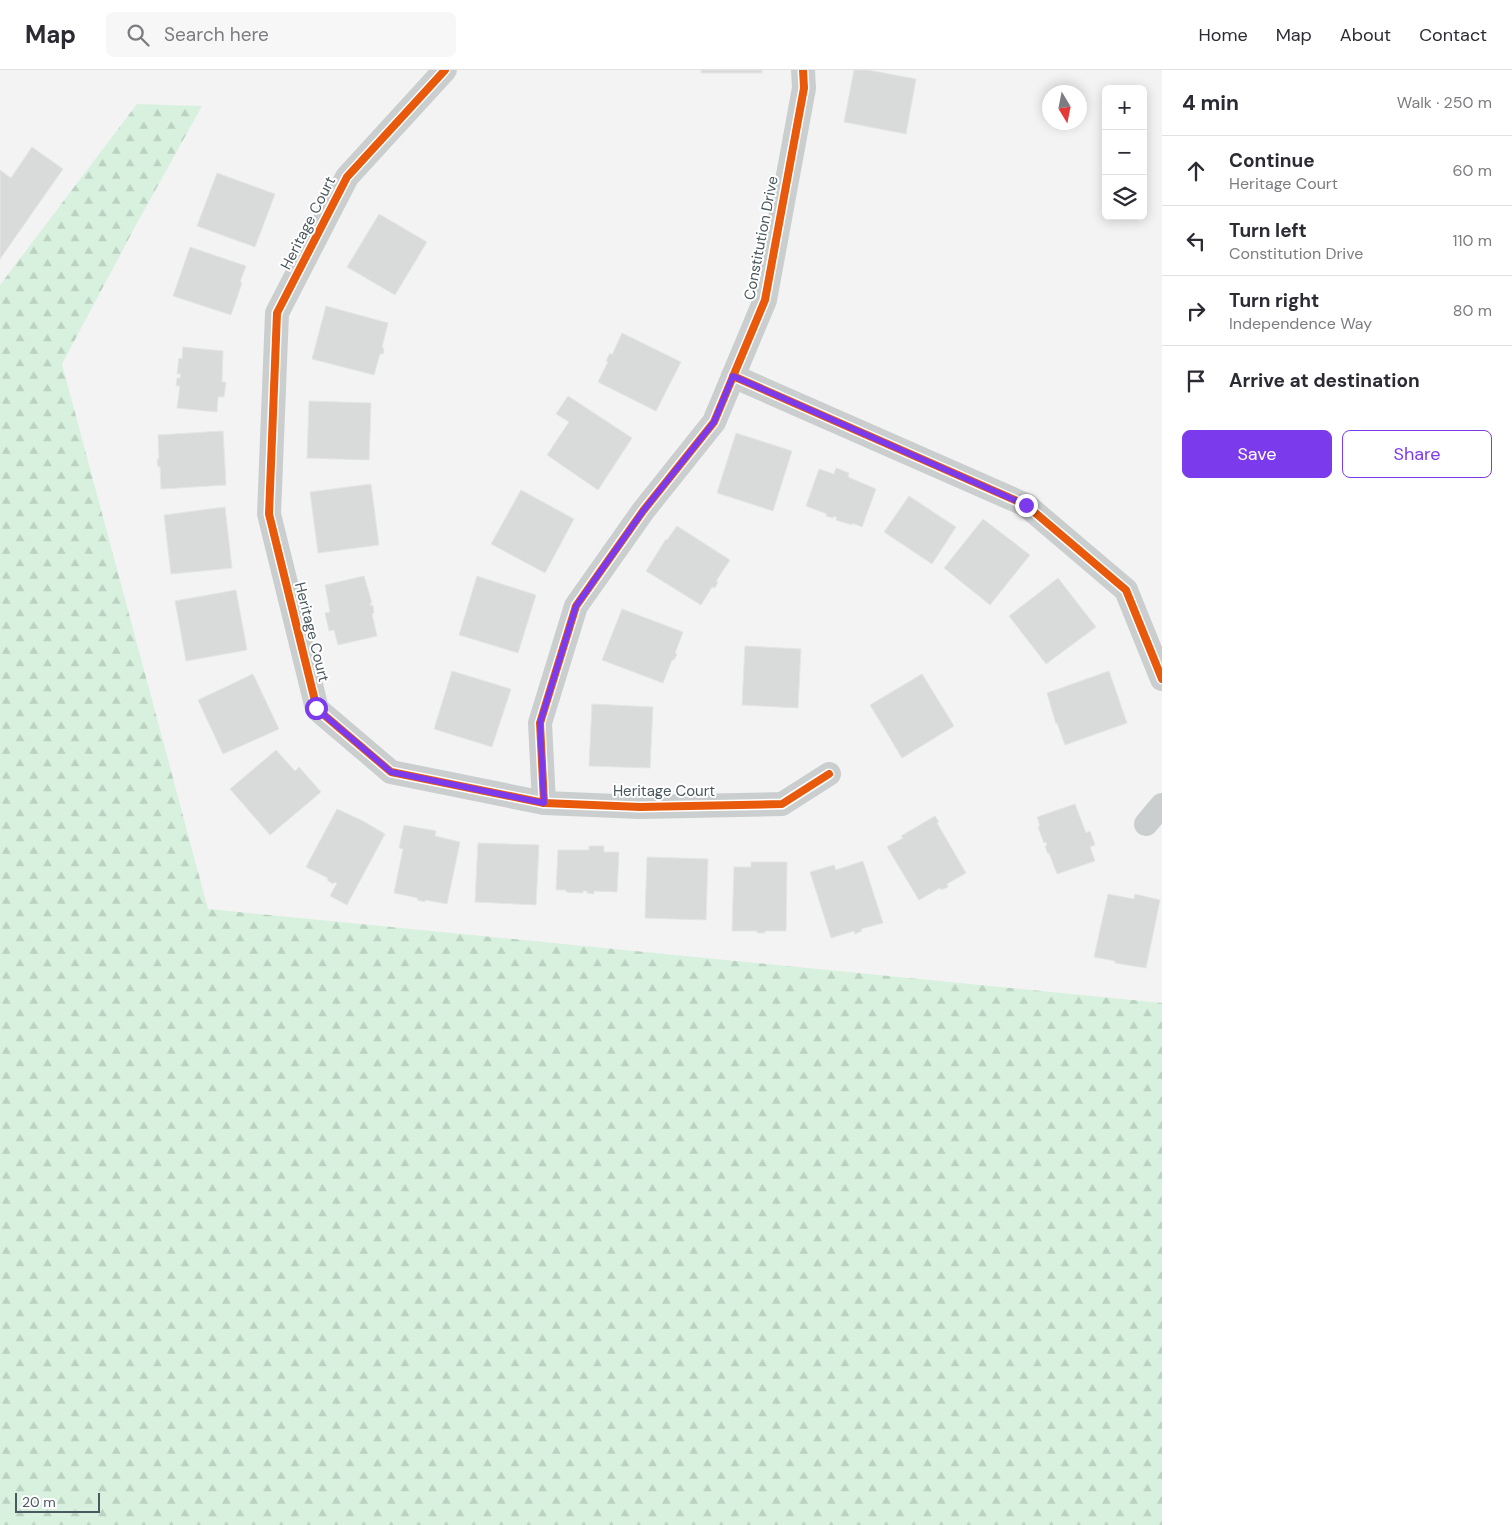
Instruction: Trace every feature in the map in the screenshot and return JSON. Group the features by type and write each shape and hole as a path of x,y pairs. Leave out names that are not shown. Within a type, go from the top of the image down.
{"street":[{"name":"Heritage Court","path":"445,70 347,177 277,313 269,514 316,708 391,772 544,803 640,807 782,804 829,774"},
{"name":"Constitution Drive","path":"544,803 540,723 576,606 643,511 714,422 765,300 804,88 803,70"},
{"path":"733,376 1026,505 1126,590 1162,679"},
{"path":"1146,824 1162,805"}],"green space":[{"path":"137,104 202,106 62,364 208,909 1162,1003 1162,1525 0,1525 0,285"}],"building":[{"path":"701,70 762,70 762,73 701,73"},
{"path":"854,70 868,70 916,79 906,134 844,122"},
{"path":"32,147 63,169 0,259 0,170 11,178"},
{"path":"217,173 275,194 255,247 197,226"},
{"path":"379,214 427,242 395,295 347,267"},
{"path":"190,247 246,266 231,315 173,296"},
{"path":"326,306 388,323 382,347 384,348 383,354 380,354 374,375 312,359"},
{"path":"622,333 681,362 656,411 598,382 608,362 606,361 610,353 612,355"},
{"path":"183,347 223,351 222,382 226,382 224,397 218,397 217,412 177,408 180,386 176,386 177,378 180,378 181,374 177,374 179,358 182,359"},
{"path":"568,396 632,438 598,490 547,455 569,422 556,414"},
{"path":"309,401 371,403 369,460 307,458"},
{"path":"223,431 226,485 161,489 160,466 158,467 157,459 159,459 158,435"},
{"path":"736,433 792,451 773,511 717,493"},
{"path":"836,468 849,473 848,477 876,489 862,527 836,520 837,518 834,516 833,518 826,516 827,514 806,506 819,469 834,474"},
{"path":"371,484 379,545 318,553 310,492"},
{"path":"521,490 574,519 545,573 491,544"},
{"path":"909,496 956,527 932,564 884,532"},
{"path":"225,507 232,568 171,574 164,515"},
{"path":"983,519 1030,555 990,605 944,568"},
{"path":"677,526 730,560 716,581 718,582 715,588 712,587 701,605 646,571 666,539"},
{"path":"364,576 372,603 370,603 371,606 373,605 374,613 372,614 377,636 338,645 334,630 329,631 325,613 330,612 325,585"},
{"path":"477,576 536,595 518,653 459,635"},
{"path":"1058,578 1096,627 1046,664 1009,616"},
{"path":"236,590 247,650 186,661 175,601"},
{"path":"622,609 683,632 675,653 677,654 674,660 672,660 663,683 602,660"},
{"path":"745,646 801,649 798,708 742,705"},
{"path":"452,671 511,689 492,747 434,729"},
{"path":"1109,671 1127,723 1065,745 1056,724 1047,693"},
{"path":"253,674 279,729 223,754 198,700"},
{"path":"922,674 954,726 902,758 870,705"},
{"path":"592,704 653,707 650,768 589,766"},
{"path":"276,750 295,771 299,767 321,792 270,835 230,789"},
{"path":"1075,804 1086,833 1090,831 1095,845 1090,847 1095,861 1057,874 1045,846 1047,845 1046,842 1044,843 1038,827 1040,826 1037,817"},
{"path":"337,809 385,834 347,905 330,896 337,883 333,884 327,880 328,878 306,867"},
{"path":"935,816 939,822 937,823 966,873 947,884 948,887 941,890 940,888 919,900 887,847 903,838 901,836"},
{"path":"404,825 436,831 435,836 460,842 447,904 425,900 425,902 417,900 418,898 394,893 403,849 399,848"},
{"path":"478,843 539,845 536,905 475,902"},
{"path":"589,846 604,846 604,852 619,852 617,892 594,891 594,894 587,893 587,891 583,891 583,893 556,890 558,850 589,850"},
{"path":"647,857 708,859 706,920 645,918"},
{"path":"863,861 883,923 861,929 862,931 855,934 854,931 831,938 810,872 834,865 836,870"},
{"path":"751,862 787,862 786,931 757,933 757,931 732,931 734,867 751,867"},
{"path":"1108,894 1134,899 1135,894 1160,900 1146,968 1115,963 1115,961 1094,957"}],"cycle path":[{"path":"445,70 347,177 277,313 269,514 317,709 391,772 544,803 640,807 782,804 829,774"},
{"path":"544,803 540,723 576,606 643,511 714,422 765,300 804,88 803,70"},
{"path":"733,376 1026,505 1126,590 1162,679"}],"route":[{"path":"316,708 391,772 544,803 540,723 576,606 643,511 714,422 733,376 1026,505"}]}
